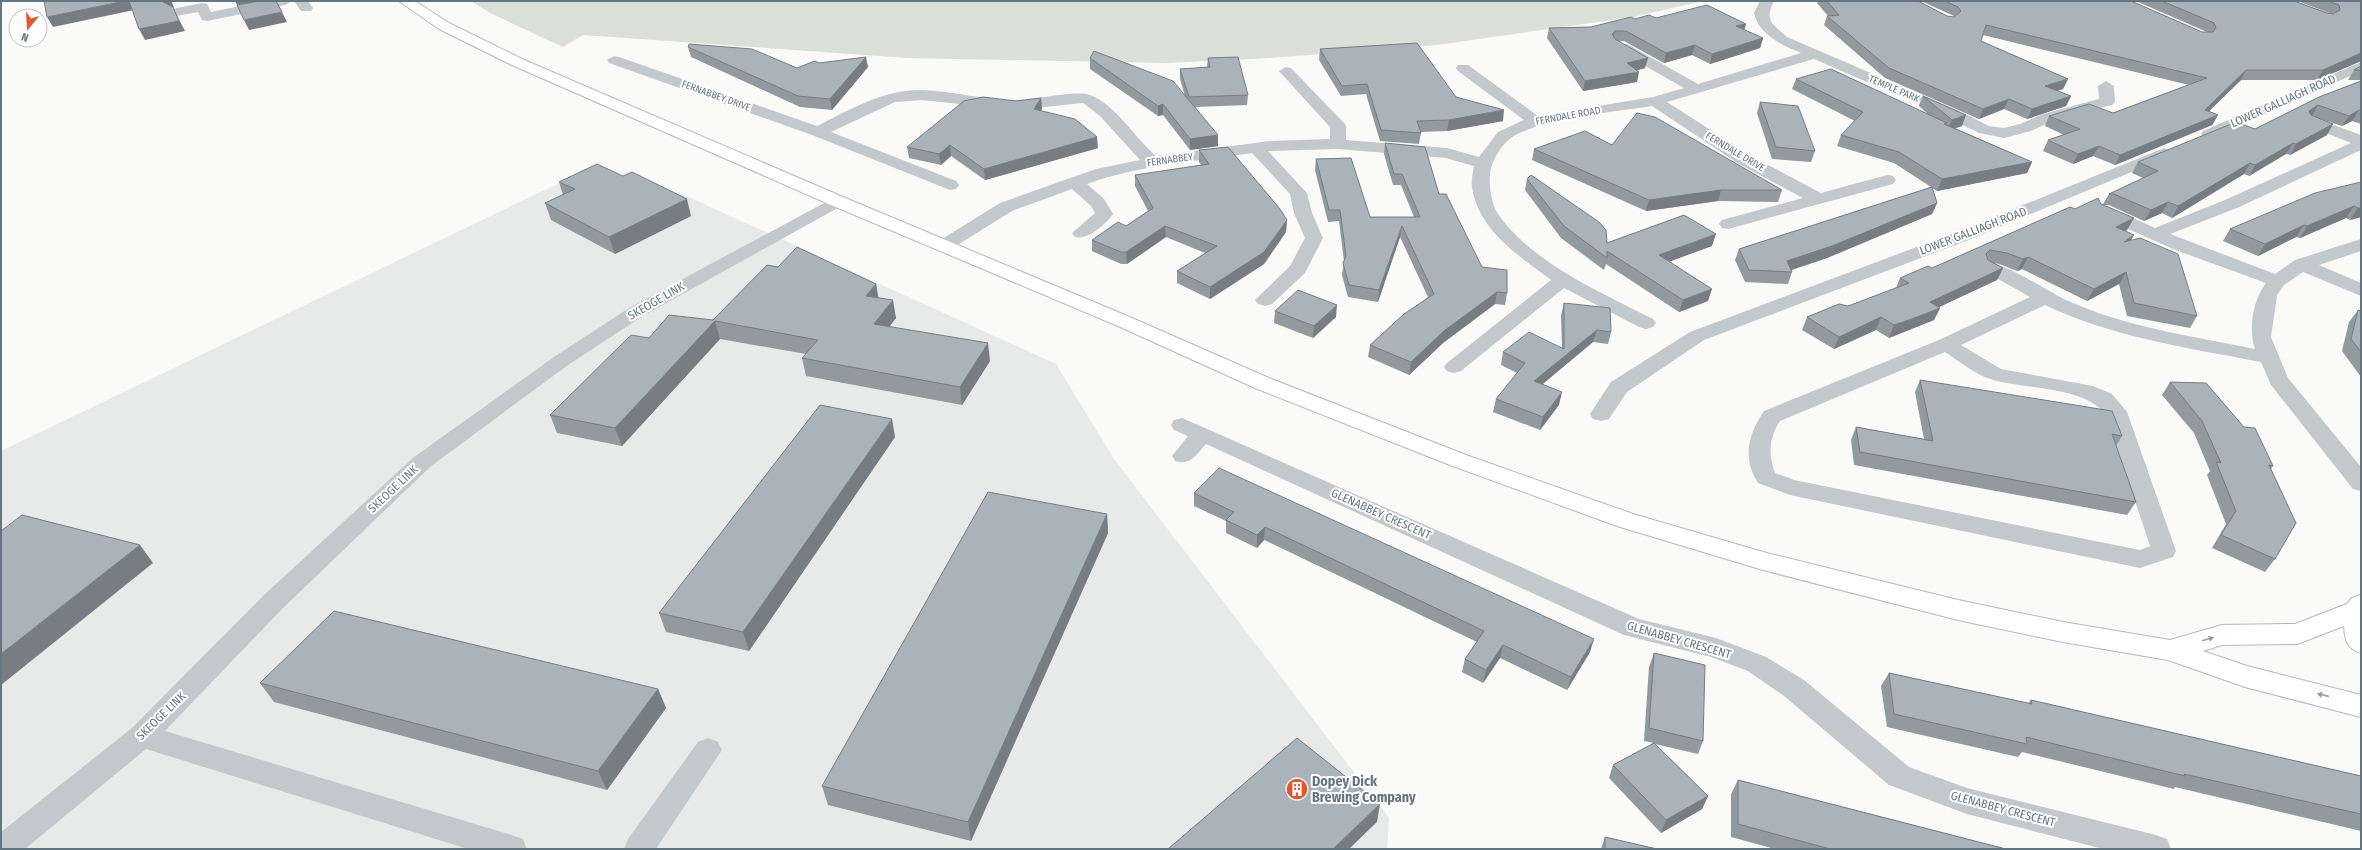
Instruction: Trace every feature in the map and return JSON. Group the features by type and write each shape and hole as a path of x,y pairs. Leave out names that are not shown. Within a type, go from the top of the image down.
{"highway":[{"path":"406,1 444,26 517,62 837,201 945,245 1262,383 1458,460 1625,520 1763,561 1958,610 2064,632 2170,650 2245,676 2361,706"},
{"path":"2170,650 2222,635 2297,634 2359,608 2358,639 2361,643"}],"street":[{"path":"207,18 285,1"},
{"name":"TEMPLE PARK","path":"1767,1 1761,13 1763,22 1782,40 1950,113 1985,130 2004,133 2025,128 2049,117 2108,102 2106,86"},
{"path":"177,12 202,7 212,32"},
{"path":"1618,45 1698,89"},
{"name":"FERNDALE ROAD","path":"1646,323 1563,280 1516,245 1489,215 1480,186 1483,163 1504,135 1535,121 1654,101 1815,54"},
{"name":"FERNABBEY DRIVE","path":"614,60 818,132 950,185"},
{"name":"LOWER GALLIAGH ROAD","path":"1601,414 1619,386 1697,336 1960,236 2189,142 2361,66"},
{"path":"1463,68 1535,121"},
{"path":"1286,71 1306,94 1338,126 1338,144"},
{"path":"818,132 857,112 892,98 920,96 1017,105 1086,98 1094,102 1107,114 1134,145 1152,162"},
{"name":"FERNDALE DRIVE","path":"1654,101 1745,160 1819,199"},
{"path":"2312,122 2361,141"},
{"name":"FERNABBEY","path":"945,245 1006,207 1102,173 1152,162 1256,148 1338,144 1447,153 1483,163"},
{"path":"2155,234 2231,204 2361,144"},
{"path":"1256,148 1298,193 1303,213 1314,238 1298,269 1265,300"},
{"path":"1728,224 1887,180"},
{"path":"1074,182 1098,203 1104,214 1081,233"},
{"name":"SKEOGE LINK","path":"3,849 142,736 272,602 422,462 561,361 636,312 837,201"},
{"path":"2102,210 2155,234 2276,281"},
{"path":"2361,245 2302,264 2276,281 2267,295 2261,338 2267,357 2278,380 2361,483"},
{"path":"2302,264 2361,290"},
{"path":"1991,267 2046,297 2082,313 2141,332 2267,357"},
{"path":"1454,367 1563,280"},
{"path":"1946,344 1995,374 2085,391 2104,399 2116,412 2164,551 2140,559 1790,487 1766,478 1759,463 1759,446 1762,428 1772,416 1946,344 2046,297"},
{"name":"GLENABBEY CRESCENT","path":"1183,456 1193,429 1633,628 1716,648 1757,664 1794,688 1899,776 1968,801 2122,845 2156,849"},
{"path":"142,736 512,849"},
{"path":"640,849 708,750"}],"shaded area":[{"path":"471,1 1703,1 1633,17 1437,45 1270,58 1166,63 907,58 583,35 563,47 490,13"},
{"path":"578,174 682,194 1056,364 1114,459 1389,818 1387,849 1,849 1,451"}],"building":[{"path":"44,1 125,1 48,17 48,8 45,8"},
{"path":"129,1 165,1 163,2 173,7 179,21 139,29"},
{"path":"259,1 276,1 282,12 244,20 237,5"},
{"path":"1827,1 1918,1 1947,16 1954,17 1961,11 1958,7 1945,1 2131,1 2202,32 2213,32 2216,28 2214,23 2162,1 2294,1 2333,14 2340,10 2339,5 2328,1 2361,1 2361,53 2323,70 2246,70 2205,110 2218,115 2120,155 2099,146 2078,154 2048,140 2080,129 2049,116 2089,104 2113,113 2207,78 1986,25 1981,41 2068,79 2045,86 2071,96 2032,109 2009,99 1983,109 1889,68 1827,16 1839,15"},
{"path":"1707,5 1746,24 1736,26 1763,38 1712,54 1695,45 1666,53 1626,31 1615,31 1612,34 1615,39 1648,58 1627,63 1639,72 1585,81 1549,28 1591,27 1631,17 1635,19 1649,15 1656,18"},
{"path":"1417,43 1456,97 1504,110 1449,120 1417,121 1421,133 1381,130 1367,84 1342,86 1320,49"},
{"path":"689,44 752,49 797,68 815,61 819,63 866,57 830,99 798,96 688,47"},
{"path":"1094,51 1173,81 1218,135 1190,139 1163,104 1158,106 1090,58"},
{"path":"1238,57 1248,95 1189,97 1180,69 1210,67 1208,58"},
{"path":"2361,66 2361,70 2354,70"},
{"path":"1831,69 1947,123 1944,124 2032,162 1942,179 1899,152 1841,135 1863,112 1796,79"},
{"path":"2361,81 2361,111 2359,110 2349,116 2318,105 2309,111 2311,115 2333,124 2296,144 2293,143 2255,165 2250,163 2178,206 2168,202 2151,210 2114,194 2109,194 2158,171 2138,162 2236,122 2255,129 2319,97"},
{"path":"1923,96 1966,115 1952,120"},
{"path":"983,97 1016,101 1041,98 1034,109 1075,119 1097,137 984,169 950,145 939,154 907,147 964,101"},
{"path":"1760,102 1798,106 1815,151 1776,147"},
{"path":"1637,113 1655,117 1782,190 1721,190 1649,200 1534,149 1585,131 1612,145"},
{"path":"1385,143 1425,147 1439,194 1446,194 1482,267 1507,270 1507,293 1497,292 1445,330 1411,362 1370,345 1404,314 1434,294 1402,226 1379,290 1349,285 1343,263 1346,256 1340,210 1329,210 1316,159 1351,158 1370,217 1420,217 1402,174 1394,174"},
{"path":"1228,147 1280,209 1287,220 1264,252 1210,287 1177,271 1217,246 1165,226 1126,252 1121,252 1092,240 1118,222 1126,226 1153,208 1135,175 1209,164 1199,150"},
{"path":"597,164 623,176 632,172 687,199 609,237 545,203 575,189 559,182"},
{"path":"1531,175 1599,222 1606,230 1607,243 1684,215 1716,234 1659,255 1712,289 1683,300 1607,251 1607,258 1564,226 1527,179"},
{"path":"2361,182 2361,208 2354,206 2307,226 2304,225 2265,244 2230,229 2315,193"},
{"path":"1932,187 1937,203 1832,246 1787,261 1792,272 1749,270 1739,249"},
{"path":"2098,198 2101,204 2134,218 2116,227 2134,235 2124,242 2140,238 2178,254 2197,316 2134,303 2126,272 2094,289 2028,257 2023,259 2007,253 1990,250 1986,254 1988,260 2003,268 1930,302 1940,308 1917,317 1894,325 1881,317 1839,337 1807,317 1839,304 1848,306 1909,283 1900,278 1928,266 1932,268 2070,207 2075,209"},
{"path":"797,247 876,284 866,296 893,300 874,324 988,343 960,387 802,358 818,340 715,321 615,428 550,415 631,335 649,338 669,315 713,320 767,265 778,267"},
{"path":"1298,290 1337,305 1314,326 1275,311"},
{"path":"1564,303 1610,308 1611,332 1597,330 1534,381 1562,392 1543,417 1496,399 1525,363 1503,352 1529,332 1564,349"},
{"path":"2358,310 2361,311 2361,352 2351,339"},
{"path":"1920,380 2112,411 2122,436 2112,434 2136,502 1860,452 1856,427 1933,441"},
{"path":"2170,382 2206,383 2244,427 2255,428 2273,466 2269,465 2296,523 2275,559 2221,535 2236,511 2216,462 2221,463 2202,421"},
{"path":"820,405 892,419 743,632 659,613"},
{"path":"1219,468 1594,639 1571,677 1503,645 1486,670 1465,659 1484,631 1265,527 1257,535 1226,520 1234,512 1194,493"},
{"path":"988,492 1107,514 968,822 822,786"},
{"path":"22,515 140,545 1,654 1,531"},
{"path":"334,611 658,689 598,771 260,683"},
{"path":"1654,653 1705,665 1703,741 1649,728"},
{"path":"1889,673 2032,704 2031,700 2361,776 2361,814 2184,774 2185,776 2026,737 2027,744 1894,714"},
{"name":"Dopey Dick Brewing Company","path":"1297,738 1380,804 1333,849 1168,849"},
{"path":"1654,743 1708,796 1666,820 1613,765"},
{"path":"1738,780 2006,849 1830,849 1738,824"},
{"path":"1605,837 1657,849 1605,849"}],"place":[{"name":"Dopey Dick Brewing Company","path":"1297,789"}]}
